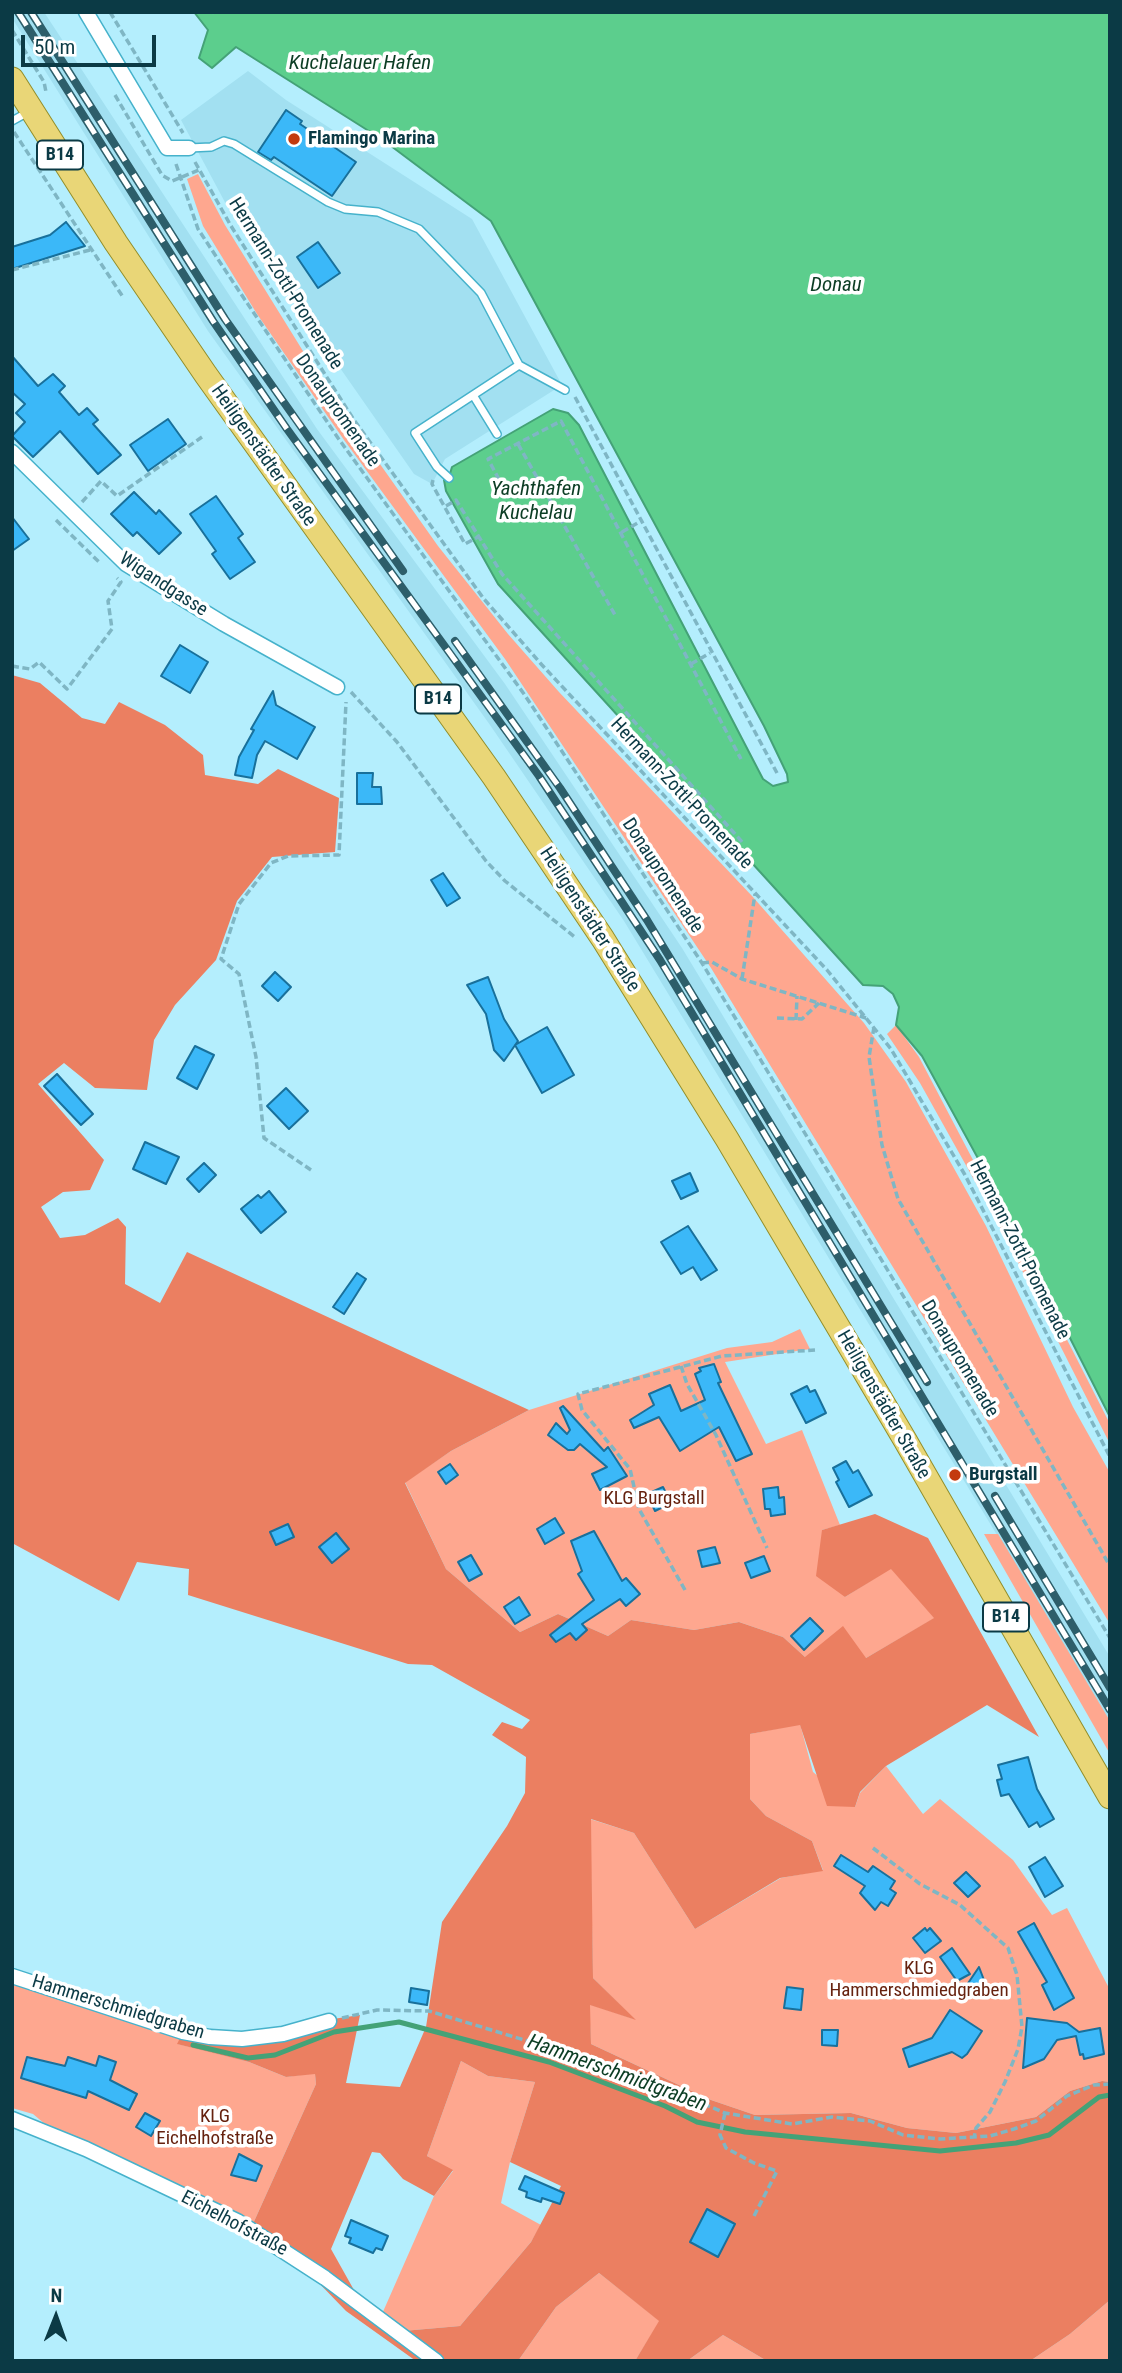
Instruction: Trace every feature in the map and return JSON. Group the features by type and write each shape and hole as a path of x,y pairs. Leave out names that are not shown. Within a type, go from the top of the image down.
{"main road":[{"name":"Heiligenstädter Straße","path":"12,79 116,243 206,375 494,777 603,939 727,1139 905,1440 1110,1797"},
{"path":"1094,1769 1110,1787"}],"street":[{"path":"86,12 167,148 189,148"},
{"name":"Wigandgasse","path":"12,452 77,507 126,564 223,624 337,687"},
{"name":"Hammerschmiedgraben","path":"12,1976 183,2032 210,2037 242,2039 284,2034 329,2021"},
{"name":"Eichelhofstraße","path":"12,2119 86,2149 256,2232 325,2277 436,2361"}],"lane":[{"path":"189,148 211,147 224,141 234,144 328,202 345,209 378,212 419,229 481,293 519,365 565,390"},
{"path":"450,478 437,467 415,433 519,365"},
{"path":"473,396 497,434"}],"path":[{"path":"110,12 184,134 189,148"},
{"path":"12,30 44,82 30,107"},
{"path":"12,130 24,143 90,250 123,297"},
{"name":"Donaupromenade","path":"167,148 183,178 198,229 338,438 524,694 702,963 1110,1638"},
{"name":"Hermann-Zottl-Promenade","path":"199,170 231,226 354,420 453,558 542,665 827,970 874,1027 921,1096 965,1175 1110,1457"},
{"path":"12,270 90,250"},
{"path":"565,390 578,400 777,773"},
{"path":"509,498 488,460 562,421 741,760"},
{"path":"102,565 56,520 77,507 101,481 117,496 202,437"},
{"path":"518,444 615,615"},
{"path":"437,467 432,484 466,544 478,537"},
{"path":"446,506 456,500 502,574 744,844"},
{"path":"622,532 642,522"},
{"path":"12,666 30,669 39,662 67,689 112,629 108,601 121,582 111,574"},
{"path":"691,664 711,653"},
{"path":"337,687 347,688 374,714 486,861 505,881 576,938"},
{"path":"312,1170 264,1138 256,1057 239,974 232,965 221,959 239,904 271,863 288,856 340,855 346,702"},
{"path":"742,979 755,894"},
{"path":"702,963 712,962 742,979 868,1019"},
{"path":"796,1020 797,996"},
{"path":"777,1018 796,1020 810,1014 820,1003"},
{"path":"874,1027 869,1057 882,1145 898,1199 1110,1566"},
{"path":"685,1590 639,1508 630,1469 582,1410 578,1394 722,1356 815,1350"},
{"path":"681,1366 687,1384 716,1435 722,1455 767,1548"},
{"path":"873,1848 920,1884 960,1905 1008,1948 1017,1975 1022,2026 1018,2049 990,2112 976,2128 974,2138"},
{"path":"329,2021 377,2010 429,2011 626,2071 725,2113 792,2124 832,2117 870,2121 903,2135 940,2139 974,2138 1025,2125 1036,2121 1067,2096 1094,2085 1110,2084"},
{"path":"725,2113 720,2134 726,2148 754,2163 777,2171 754,2216"}],"shaded area":[{"path":"12,12 44,12 317,429 505,684 682,948 1110,1657 1110,1721 624,921 490,725 208,331 12,18"},
{"path":"248,71 286,100 472,219 562,385 445,459 432,484 414,474 227,206 181,120"},
{"path":"12,675 40,683 82,718 105,724 119,702 165,725 203,755 205,775 258,784 278,769 339,798 335,852 272,857 237,901 216,960 175,1005 154,1040 147,1090 95,1088 64,1063 38,1084 104,1160 90,1190 63,1192 41,1207 60,1238 85,1235 118,1218 126,1227 125,1284 160,1303 187,1252 529,1410 451,1451 405,1483 446,1569 520,1632 558,1614 608,1636 631,1620 694,1630 739,1622 783,1637 805,1657 843,1626 866,1658 934,1618 891,1569 845,1597 816,1576 822,1530 875,1514 928,1538 1039,1737 987,1705 886,1766 860,1792 855,1807 827,1806 800,1725 750,1734 750,1799 766,1816 812,1841 823,1871 780,1878 695,1929 634,1833 591,1819 593,1978 636,2020 590,2005 591,2044 711,2100 755,2115 851,2113 907,2128 956,2133 1036,2117 1070,2091 1102,2081 1110,2082 1110,2300 1070,2334 1030,2361 767,2361 723,2335 687,2361 635,2361 659,2321 599,2273 556,2307 518,2361 416,2361 346,2311 282,2245 252,2226 316,2084 315,2074 286,2077 249,2062 177,2044 183,2032 210,2037 360,2015 346,2083 400,2087 426,2027 442,1922 507,1826 525,1793 526,1757 492,1735 502,1722 522,1729 530,1720 432,1665 408,1664 188,1595 189,1569 137,1562 119,1601 12,1543","holes":["461,2061 488,2076 535,2082 510,2162 561,2186 531,2242 460,2326 403,2331 359,2299 331,2249 372,2152 380,2153 403,2179 434,2196 453,2170 427,2156"]}],"green space":[{"path":"198,174 225,225 324,385 438,546 508,634 559,692 752,896 864,1023 906,1082 986,1226 1073,1407 1110,1473 1110,1624 711,968 505,659 344,440 257,314 203,226 187,179"},
{"path":"896,1025 919,1057 1058,1322 1110,1424 1110,1444 996,1219 920,1083 887,1034"},
{"name":"KLG Burgstall","path":"800,1329 810,1349 725,1362 766,1444 802,1430 840,1525 822,1530 845,1597 891,1568 935,1618 866,1658 805,1657 783,1637 739,1622 694,1630 631,1620 608,1636 558,1614 520,1632 446,1569 405,1482 451,1451 529,1410 727,1348 772,1342"},
{"path":"984,1534 998,1534 1110,1721 1110,1754"},
{"name":"KLG Hammerschmiedgraben","path":"800,1724 813,1772 855,1807 860,1793 886,1766 923,1814 940,1799 1013,1860 1052,1915 1067,1908 1110,1990 1110,2082 1102,2081 1070,2091 1036,2117 956,2133 907,2128 851,2113 755,2115 711,2100 591,2044 589,2004 634,2019 593,1978 590,1819 634,1833 695,1929 781,1878 823,1870 812,1841 766,1816 750,1799 750,1734"},
{"name":"KLG Eichelhofstraße","path":"12,1976 183,2032 178,2044 249,2062 286,2077 315,2073 316,2084 252,2226 45,2124 33,2114 12,2108"},
{"path":"461,2061 488,2076 535,2082 510,2162 501,2203 541,2225 531,2242 460,2326 403,2331 382,2314 434,2196 453,2171 427,2156"},
{"path":"599,2273 660,2321 635,2361 518,2361 556,2307"},
{"path":"1110,2300 1110,2361 1030,2361 1070,2334"},
{"path":"723,2335 767,2361 687,2361"}],"water":[{"name":"Donau","path":"194,12 1110,12 1110,1417 992,1184 922,1056 896,1025 899,1007 893,994 883,986 863,985 498,584 446,491 444,480 449,477 452,467 553,409 568,413 579,425 763,779 773,786 788,782 787,774 764,726 491,221 383,140 236,47 212,68 199,58 208,30"}],"building":[{"name":"Flamingo Marina","path":"286,110 302,121 300,124 356,162 332,196 274,157 271,160 258,152"},
{"path":"66,222 85,246 12,269 12,247 50,235"},
{"path":"318,242 340,273 318,288 297,257"},
{"path":"12,356 38,386 53,374 65,386 59,392 79,415 87,408 98,420 93,424 121,455 98,474 60,431 33,457 12,436 25,422 16,413 25,404 12,392"},
{"path":"168,419 186,444 148,471 130,445"},
{"path":"134,492 156,514 159,510 181,533 159,554 137,532 133,536 111,514"},
{"path":"216,496 243,534 238,538 255,562 230,579 212,554 216,551 190,514"},
{"path":"12,517 29,539 12,551"},
{"path":"180,645 208,662 190,693 161,676"},
{"path":"273,691 276,705 315,727 297,759 265,741 257,755 252,778 235,775 239,757 254,730 251,729"},
{"path":"357,773 373,773 372,787 381,787 382,804 357,804"},
{"path":"443,873 460,898 447,906 431,880"},
{"path":"275,972 291,987 278,1001 262,986"},
{"path":"488,977 504,1019 518,1041 504,1061 494,1050 486,1014 467,985"},
{"path":"547,1027 574,1075 542,1093 515,1045"},
{"path":"195,1046 214,1055 197,1089 177,1078"},
{"path":"57,1074 93,1114 81,1125 44,1086"},
{"path":"286,1088 308,1111 289,1129 267,1106"},
{"path":"145,1142 179,1157 166,1184 133,1169"},
{"path":"204,1163 216,1175 199,1192 187,1179"},
{"path":"690,1173 698,1191 681,1199 672,1181"},
{"path":"269,1191 286,1212 261,1233 241,1209 258,1195 261,1198"},
{"path":"688,1226 717,1270 701,1280 693,1267 681,1274 661,1242"},
{"path":"357,1273 366,1279 344,1314 333,1307"},
{"path":"714,1364 721,1382 718,1383 752,1454 736,1461 719,1427 680,1451 659,1417 634,1428 630,1420 654,1405 649,1394 670,1385 681,1411 705,1400 695,1374 701,1371 699,1368"},
{"path":"807,1386 810,1392 815,1390 826,1413 806,1423 791,1394"},
{"path":"563,1406 604,1451 608,1447 627,1476 600,1490 592,1474 607,1467 580,1444 574,1450 568,1450 548,1435 556,1423 567,1434 570,1430 560,1408"},
{"path":"846,1461 853,1473 858,1470 872,1495 849,1507 836,1482 839,1480 833,1468"},
{"path":"450,1464 458,1475 446,1484 438,1472"},
{"path":"663,1487 671,1503 655,1511 647,1494"},
{"path":"778,1487 779,1498 784,1497 785,1514 771,1516 770,1509 765,1509 763,1489"},
{"path":"555,1518 564,1533 545,1544 537,1529"},
{"path":"288,1524 294,1537 276,1545 270,1532"},
{"path":"594,1531 622,1581 626,1578 640,1594 626,1606 620,1599 582,1624 587,1630 576,1640 570,1633 556,1642 550,1635 594,1600 578,1574 582,1571 571,1541"},
{"path":"336,1533 349,1549 332,1563 319,1547"},
{"path":"715,1547 720,1563 702,1567 698,1551"},
{"path":"471,1555 482,1574 469,1581 458,1562"},
{"path":"764,1556 770,1571 751,1578 745,1563"},
{"path":"519,1597 530,1615 515,1624 504,1607"},
{"path":"810,1618 823,1631 804,1650 791,1636"},
{"path":"1028,1757 1037,1789 1054,1819 1040,1827 1037,1822 1029,1827 1009,1794 1001,1796 997,1780 1002,1779 998,1765"},
{"path":"841,1855 868,1872 873,1866 895,1881 890,1889 896,1893 888,1906 881,1902 875,1910 860,1893 865,1886 834,1866"},
{"path":"1045,1857 1063,1886 1045,1897 1029,1867"},
{"path":"966,1872 980,1886 968,1897 954,1883"},
{"path":"1034,1923 1074,1998 1054,2010 1042,1985 1047,1982 1018,1932"},
{"path":"925,1928 927,1931 930,1928 941,1941 925,1953 913,1938"},
{"path":"952,1948 970,1974 957,1981 940,1957"},
{"path":"979,1967 987,1988 958,1998"},
{"path":"787,1987 803,1989 801,2010 784,2008"},
{"path":"411,1988 429,1991 427,2005 409,2002"},
{"path":"950,2010 982,2031 967,2054 962,2058 952,2052 909,2067 903,2049 932,2038"},
{"path":"1027,2018 1067,2023 1079,2032 1100,2028 1104,2054 1084,2059 1083,2054 1080,2055 1076,2036 1057,2040 1044,2059 1023,2068"},
{"path":"822,2030 838,2030 837,2046 822,2045"},
{"path":"99,2056 116,2062 110,2080 137,2094 129,2110 88,2091 86,2098 21,2078 27,2057 65,2066 68,2057 96,2066"},
{"path":"145,2113 160,2121 151,2136 136,2127"},
{"path":"239,2154 262,2166 256,2181 231,2175"},
{"path":"525,2176 564,2193 560,2204 542,2198 541,2202 526,2197 527,2192 519,2189"},
{"path":"707,2209 735,2224 718,2257 690,2242"},
{"path":"351,2220 388,2236 382,2250 376,2248 373,2253 349,2243 351,2238 345,2236"}],"waterway":[{"name":"Hammerschmidtgraben","path":"193,2045 248,2058 275,2055 334,2032 399,2022 549,2062 665,2106 697,2122 745,2132 940,2151 1016,2143 1049,2135 1099,2097 1110,2095"}],"railway":[{"path":"18,12 213,321 287,429 539,776 660,960 1110,1710"},
{"path":"31,12 225,319 403,571"},
{"path":"455,641 560,788 647,920 927,1382"},
{"path":"995,1496 1110,1688"}],"place":[{"name":"Flamingo Marina","path":"294,139"},
{"name":"Burgstall","path":"955,1475"}],"water label":[{"name":"Kuchelauer Hafen","path":"360,64"},
{"name":"Yachthafen Kuchelau","path":"536,502"}]}
